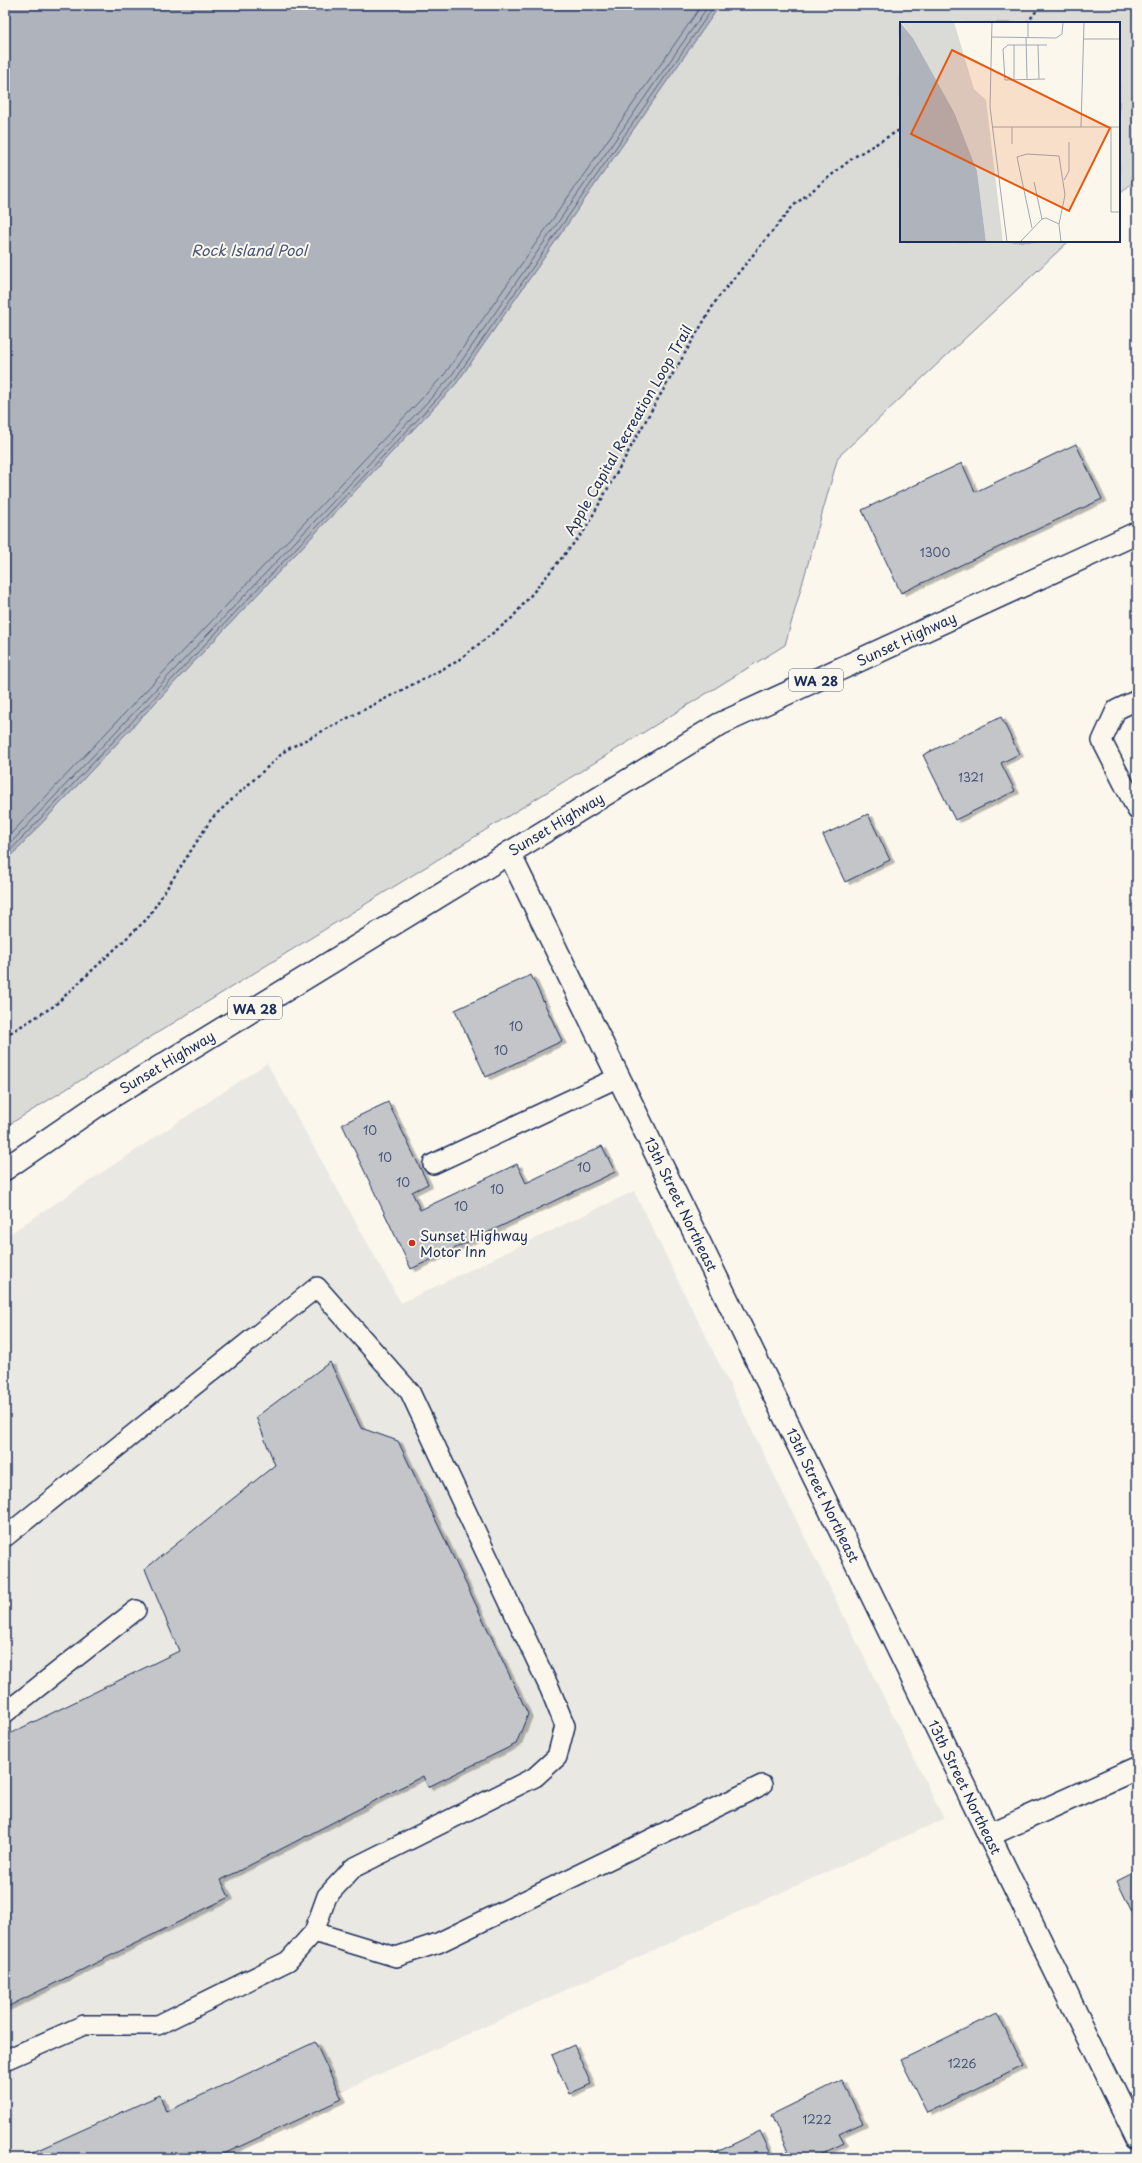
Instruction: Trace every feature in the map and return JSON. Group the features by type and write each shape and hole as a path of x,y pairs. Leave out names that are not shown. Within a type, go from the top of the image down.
{"main road":[{"name":"Sunset Highway","path":"5,1169 100,1103 720,724 1137,533"},
{"name":"13th Street Northeast","path":"509,853 1137,2138"},
{"path":"989,1835 1137,1768"}],"lane":[{"path":"1137,700 1116,710 1102,741 1137,810"},
{"path":"433,1164 619,1077"},
{"path":"5,1537 317,1287 410,1392 550,1689 565,1726 557,1757 535,1777 353,1868 327,1896 314,1932 288,1961 158,2025 84,2025 5,2060"},
{"path":"5,1713 136,1610"},
{"path":"314,1932 396,1957 438,1943 762,1785"}],"path":[{"path":"1028,22 1041,5"},
{"name":"Apple Capital Recreation Loop Trail","path":"5,1036 54,1006 147,919 212,818 286,750 456,662 512,618 584,532 655,404 717,299 794,206 854,157 900,130"}],"shaded area":[{"path":"720,5 1137,5 1137,178 1120,194 1120,22 900,22 900,242 1068,242 838,457 785,645 5,1127 5,862 456,384"},
{"path":"267,1063 401,1303 634,1191 944,1819 194,2158 5,2158 5,1237"}],"water":[{"name":"Rock Island Pool","path":"5,5 720,5 456,384 5,862"}],"building":[{"path":"1076,444 1102,499 901,593 862,510 962,463 975,492"},
{"path":"1001,717 1019,754 1001,763 1015,791 955,820 923,755"},
{"path":"868,814 890,860 845,882 823,835"},
{"path":"531,975 562,1041 486,1077 455,1010"},
{"path":"388,1102 428,1184 412,1192 420,1210 517,1164 526,1183 602,1146 615,1172 411,1269 342,1124"},
{"path":"330,1362 361,1428 398,1441 528,1714 516,1744 428,1787 423,1776 221,1880 229,1897 5,2008 5,1736 179,1651 145,1569 275,1465 256,1417"},
{"path":"1137,1871 1137,1922 1117,1881"},
{"path":"997,2013 1023,2066 927,2113 901,2060"},
{"path":"315,2042 342,2099 215,2158 20,2158 160,2095 166,2112"},
{"path":"574,2045 591,2084 569,2094 552,2055"},
{"path":"842,2080 863,2123 839,2134 844,2143 813,2158 791,2158 771,2115"},
{"path":"760,2131 773,2158 705,2158"}],"place":[{"name":"Sunset Highway Motor Inn","path":"412,1243"}]}
